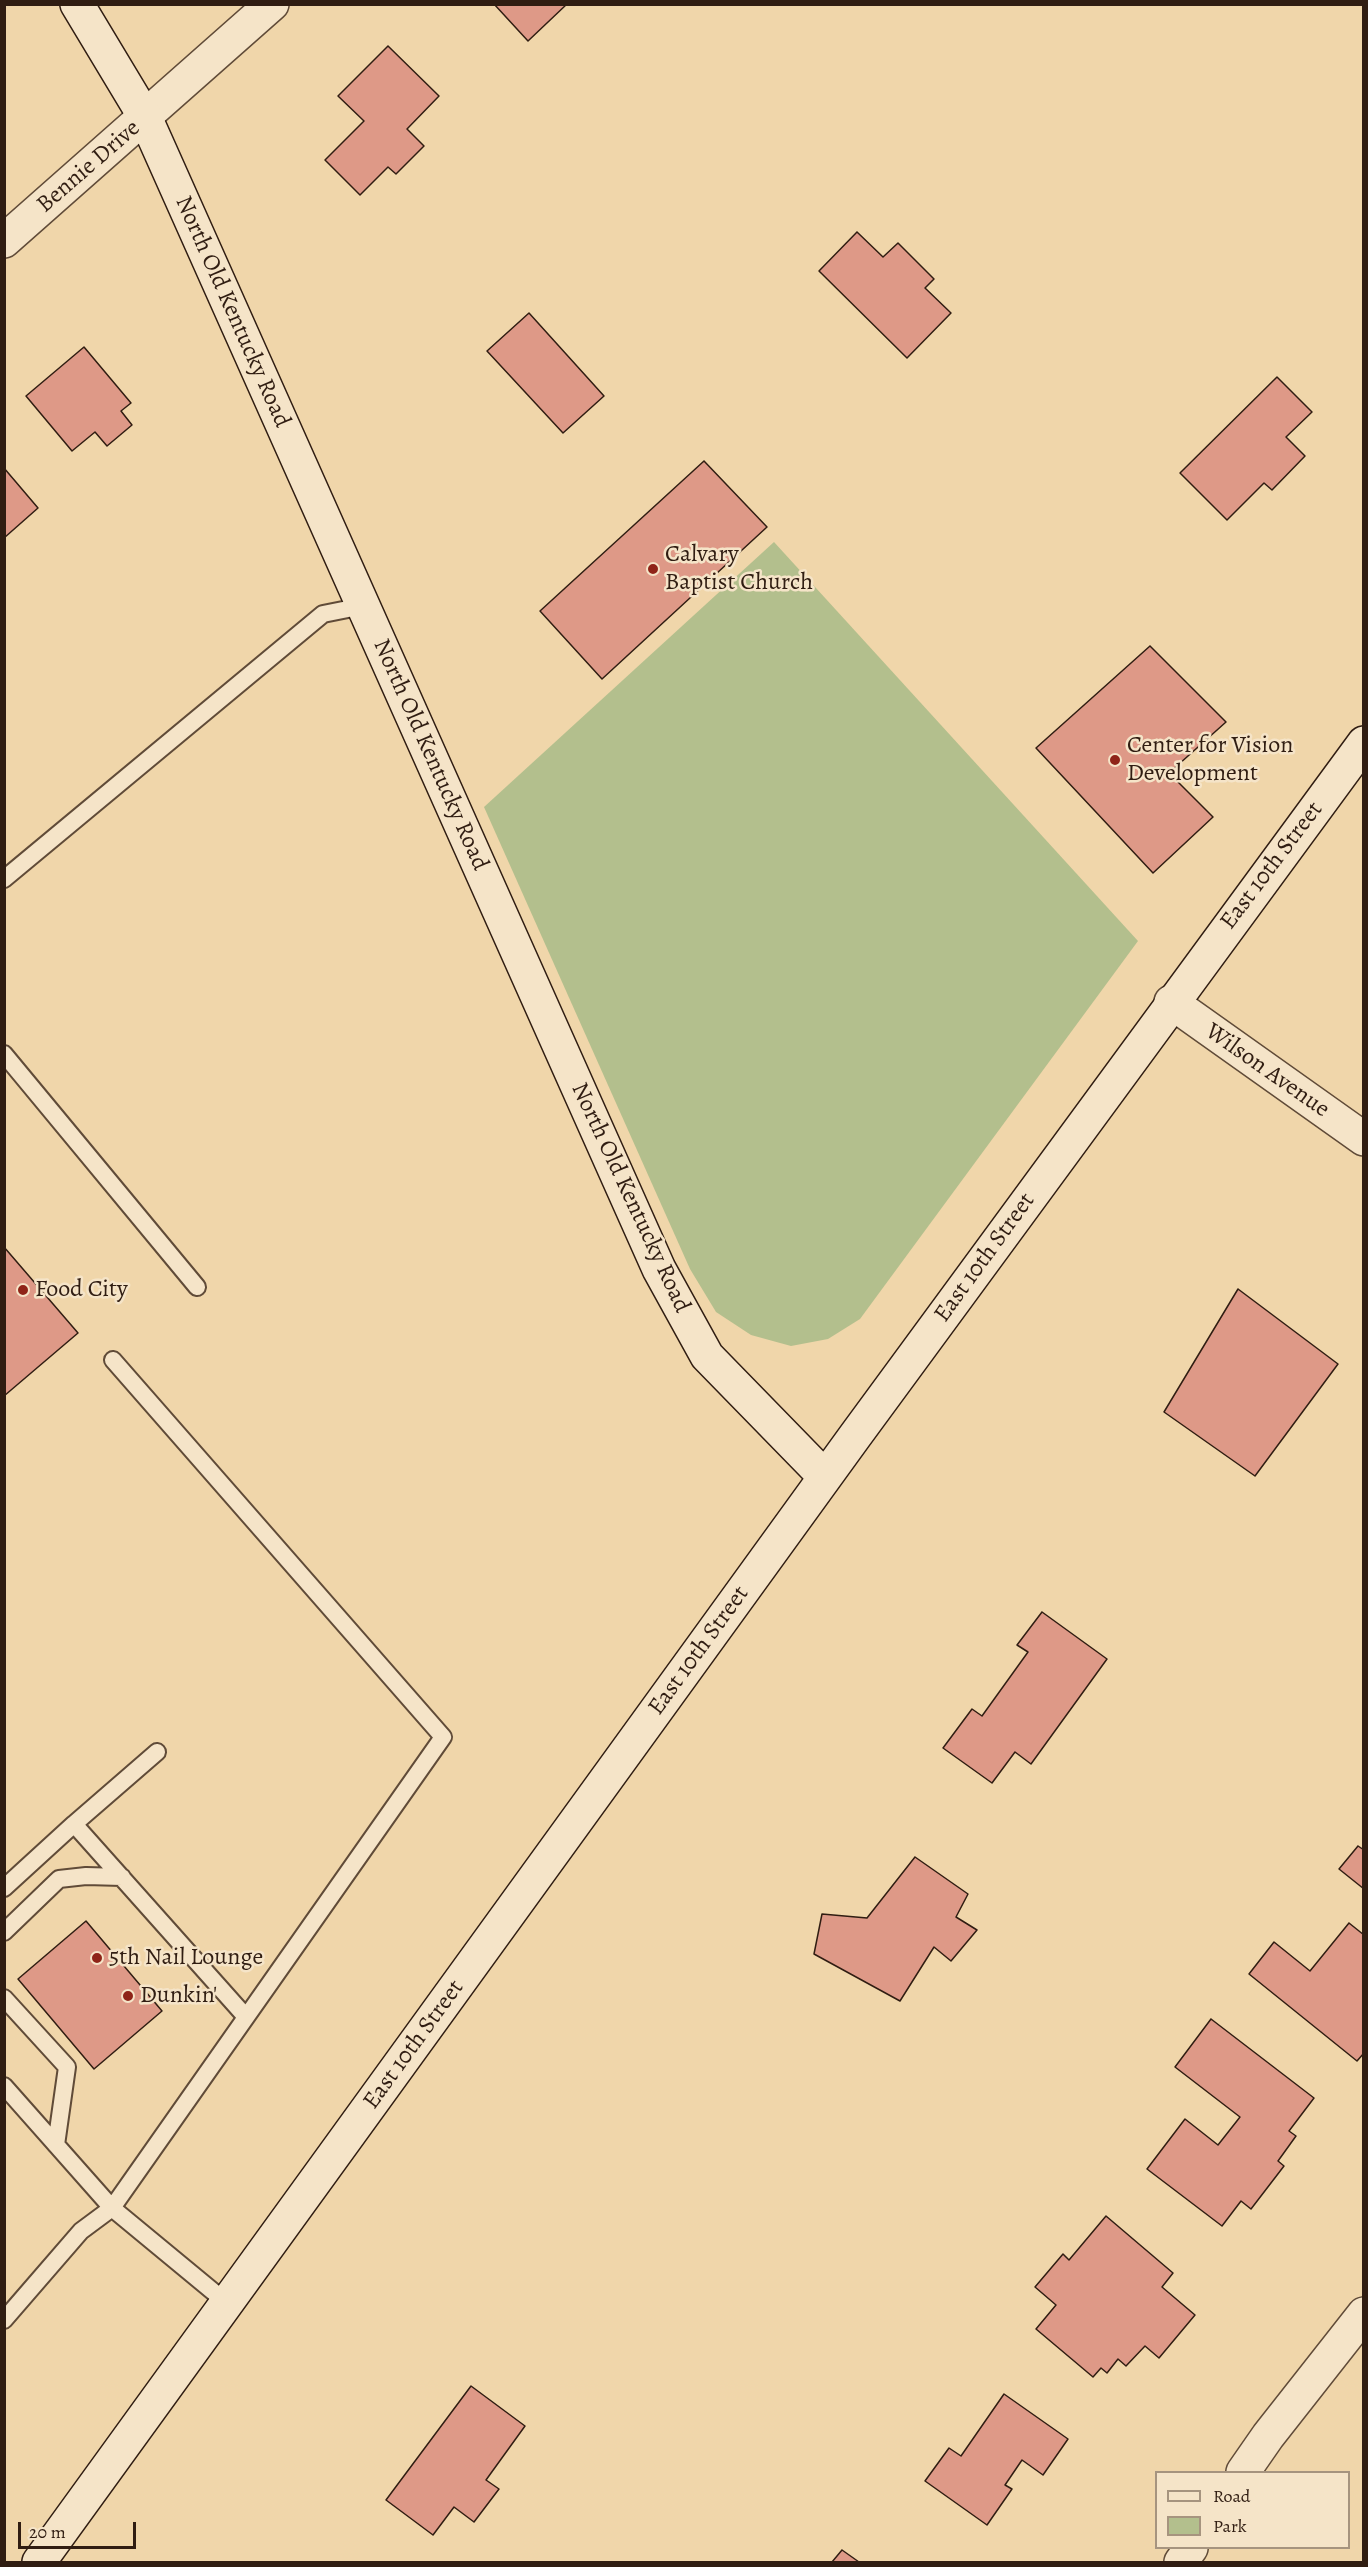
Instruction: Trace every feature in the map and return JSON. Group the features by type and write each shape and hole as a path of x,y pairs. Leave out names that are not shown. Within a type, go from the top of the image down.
{"street":[{"name":"North Old Kentucky Road","path":"77,4 145,117 659,1269 707,1356 825,1477"},
{"name":"Bennie Drive","path":"4,241 272,4"},
{"name":"East 10th Street","path":"39,2562 1171,1002 1364,743"},
{"name":"Wilson Avenue","path":"1171,1002 1364,1139"},
{"path":"1244,2471 1268,2436 1364,2314"},
{"path":"1181,2562 1190,2549"}],"lane":[{"path":"4,879 323,614 363,606"},
{"path":"4,1054 197,1287"},
{"path":"4,2320 81,2231 112,2208 444,1737 113,1360"},
{"path":"4,1888 157,1752"},
{"path":"74,1824 246,2017"},
{"path":"4,1932 59,1878 122,1877"},
{"path":"4,1998 67,2067 56,2145"},
{"path":"4,2085 112,2208 227,2303"}],"green space":[{"path":"774,542 1138,941 860,1319 828,1339 791,1346 751,1335 716,1312 690,1269 484,807"}],"building":[{"path":"494,4 567,4 528,41"},
{"path":"388,46 439,96 407,129 424,146 396,174 388,167 360,195 325,160 364,121 338,96"},
{"path":"857,232 883,257 898,243 934,279 925,288 951,313 907,358 819,271"},
{"path":"529,313 604,396 563,433 487,351"},
{"path":"84,347 131,403 121,411 132,425 107,446 95,432 72,451 26,396"},
{"path":"1277,377 1312,412 1286,437 1305,456 1272,490 1264,483 1227,520 1180,473"},
{"name":"Calvary Baptist Church","path":"704,461 767,527 602,679 540,611"},
{"path":"4,468 38,508 4,538"},
{"name":"Center for Vision Development","path":"1150,646 1226,722 1169,773 1213,817 1153,873 1036,748"},
{"name":"Food City","path":"4,1247 78,1333 4,1396"},
{"path":"1238,1289 1338,1364 1255,1476 1164,1412"},
{"path":"1042,1612 1107,1659 1031,1764 1015,1752 992,1783 943,1748 972,1709 982,1716 1028,1652 1017,1645"},
{"path":"1358,1846 1364,1850 1364,1889 1339,1869"},
{"path":"915,1857 968,1894 956,1917 977,1930 951,1961 934,1947 900,2001 814,1954 822,1914 867,1918"},
{"path":"86,1921 162,2011 94,2069 18,1979"},
{"path":"1349,1923 1364,1935 1364,2053 1357,2061 1249,1974 1274,1942 1310,1971"},
{"path":"1211,2019 1314,2098 1289,2131 1296,2136 1278,2161 1284,2166 1251,2209 1241,2201 1222,2226 1147,2169 1185,2119 1218,2145 1240,2117 1175,2067"},
{"path":"1106,2216 1173,2273 1162,2287 1195,2315 1159,2358 1145,2346 1126,2366 1118,2359 1107,2373 1101,2368 1093,2377 1036,2329 1056,2305 1035,2287 1063,2254 1069,2260"},
{"path":"471,2386 525,2426 486,2480 499,2489 474,2522 454,2507 433,2535 386,2500"},
{"path":"1004,2394 1068,2439 1043,2475 1022,2460 1005,2485 1012,2489 987,2525 925,2481 949,2448 961,2456"},
{"path":"842,2550 859,2562 832,2562"}],"place":[{"name":"Calvary Baptist Church","path":"653,569"},
{"name":"Center for Vision Development","path":"1115,760"},
{"name":"Food City","path":"23,1290"},
{"name":"5th Nail Lounge","path":"97,1958"},
{"name":"Dunkin'","path":"128,1996"}]}
